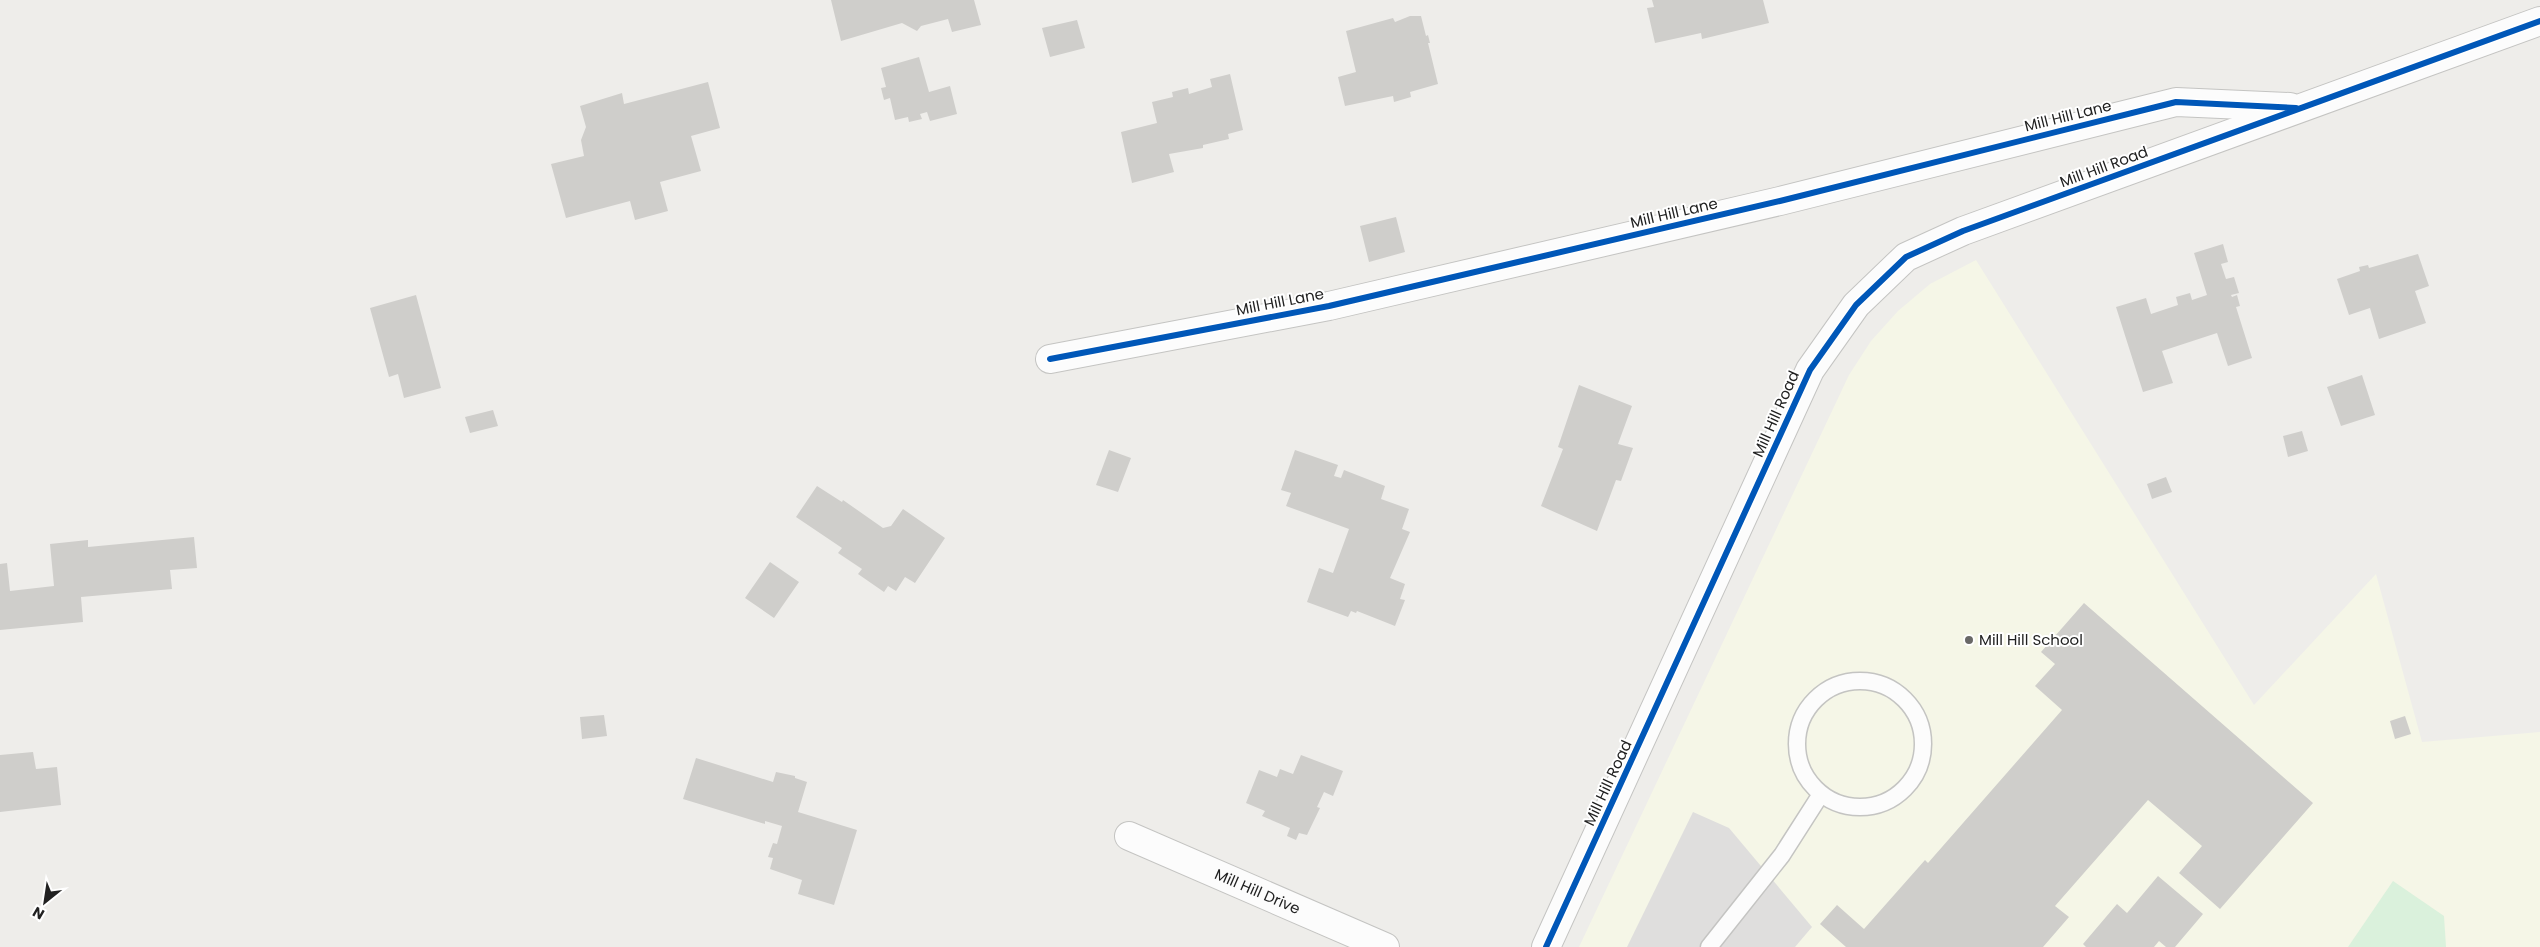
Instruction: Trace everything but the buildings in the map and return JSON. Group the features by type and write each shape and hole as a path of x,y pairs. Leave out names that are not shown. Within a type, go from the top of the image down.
{"street":[{"name":"Mill Hill Road","path":"1546,947 1810,370 1856,306 1906,257 1964,231 2540,21"},
{"name":"Mill Hill Lane","path":"1050,359 1329,306 1780,201 2176,102 2304,108"},
{"name":"Mill Hill Drive","path":"1129,836 1385,947"}],"lane":[{"path":"1851,680 1876,682 1898,692 1915,712 1923,735 1922,760 1911,782 1892,799 1869,807 1844,806 1821,794 1804,776 1796,752 1798,727 1808,705 1827,688 1851,680"},
{"path":"1709,947 1782,855 1821,794"}],"shaded area":[{"name":"Mill Hill School","path":"1976,260 2254,705 2376,574 2422,742 2540,732 2540,947 1579,947 1849,375 1871,341 1898,311 1930,284"},
{"path":"1693,812 1729,828 1812,927 1795,947 1627,947"}],"green space":[{"path":"2393,881 2444,916 2446,947 2348,947"}],"cycle path":[{"path":"1546,947 1810,370 1856,305 1906,257 1963,231 2540,21"},
{"path":"1050,359 1329,306 1780,201 2176,102 2296,108"}],"place":[{"name":"Mill Hill School","path":"1969,640"}]}
